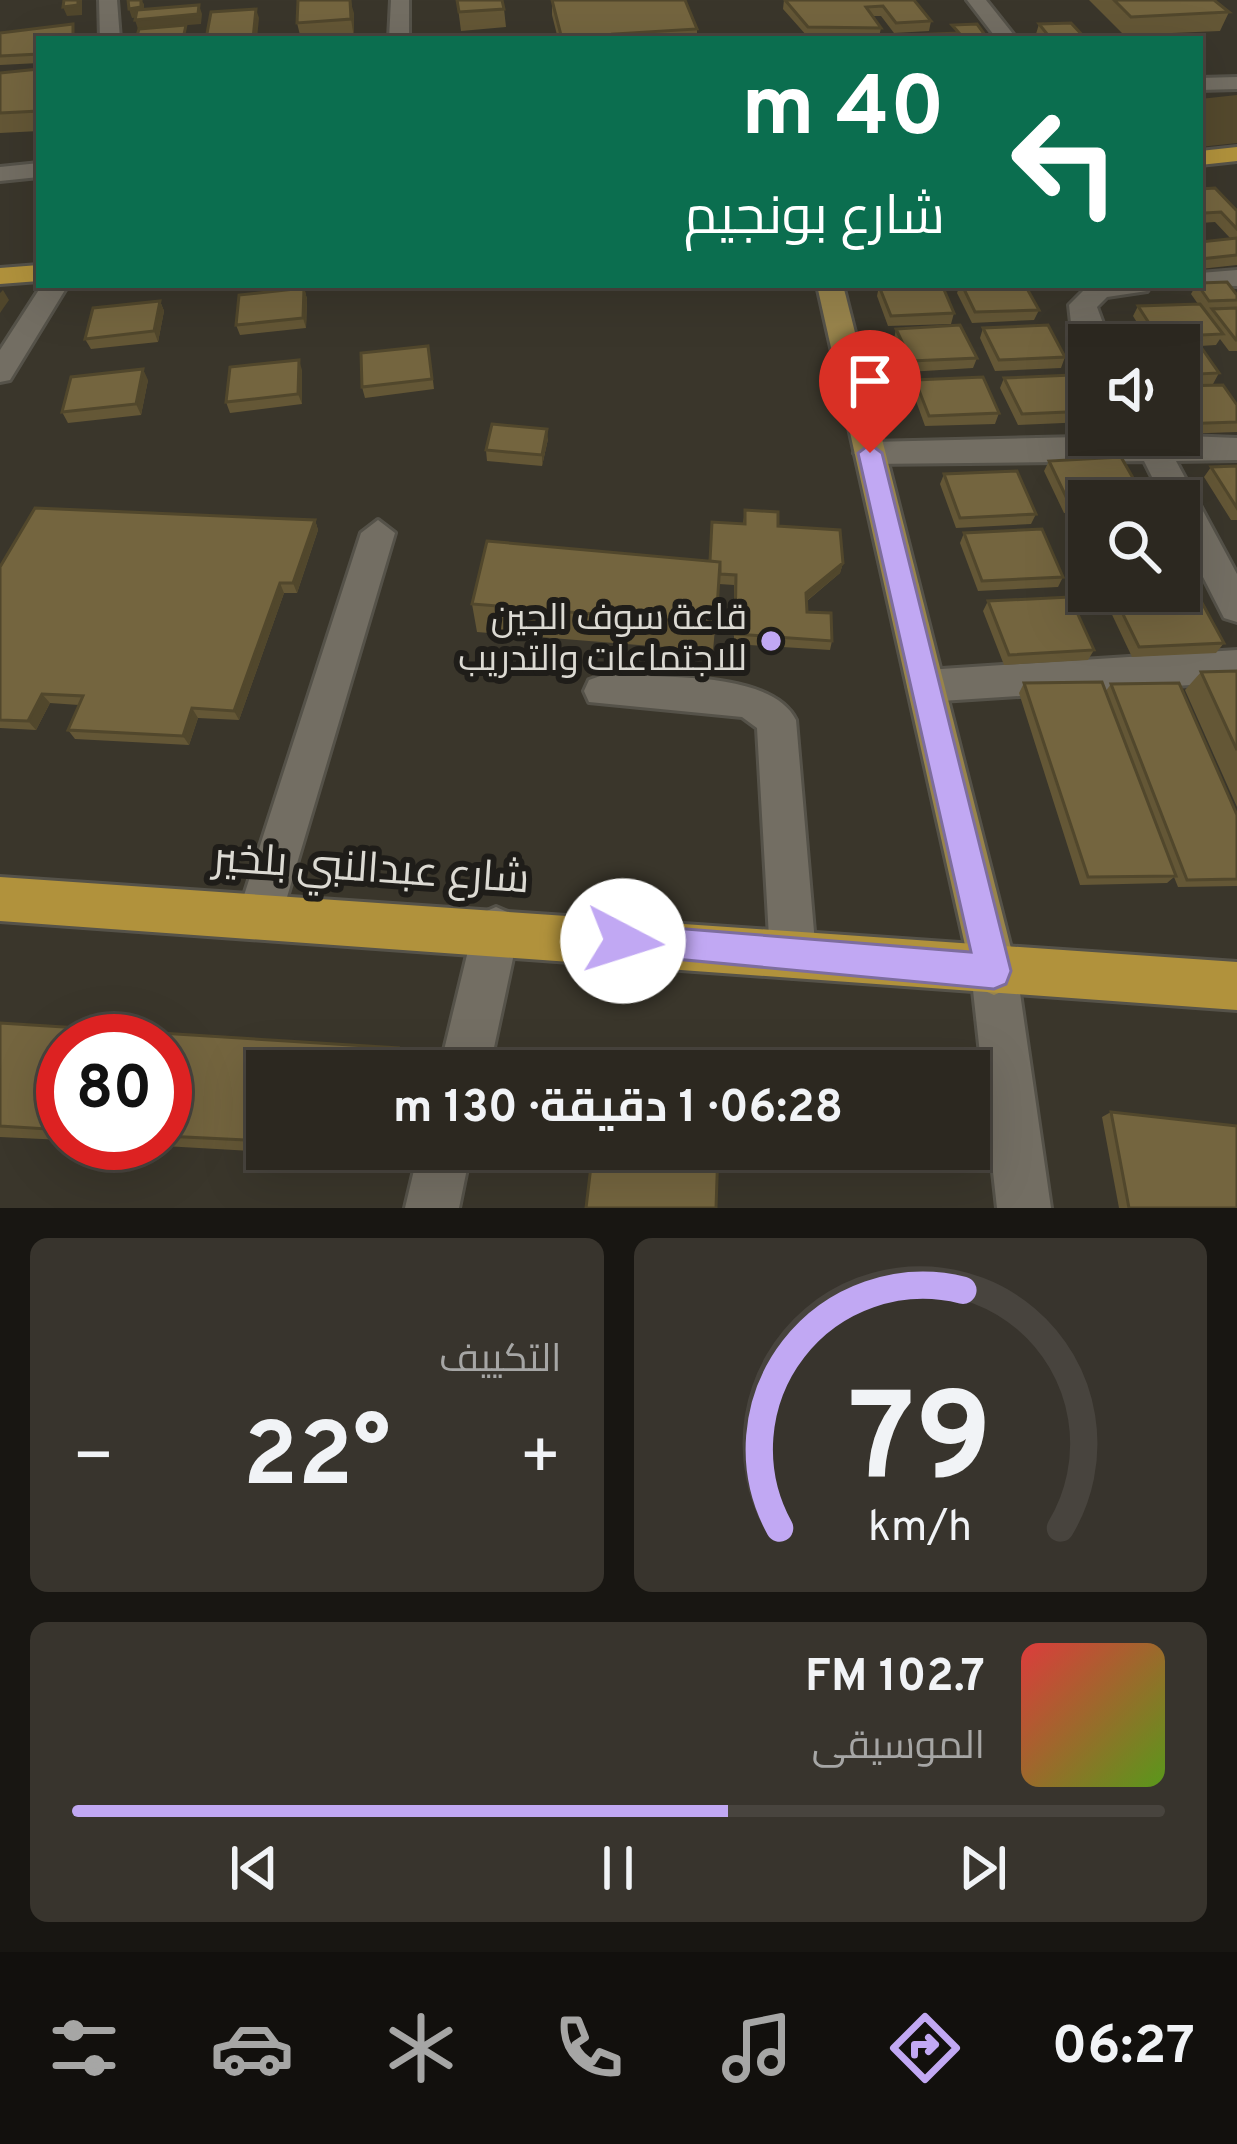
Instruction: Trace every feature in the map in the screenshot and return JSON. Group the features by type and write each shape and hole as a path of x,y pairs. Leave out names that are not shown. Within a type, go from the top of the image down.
{"highway":[{"path":"1203,158 1237,154"},
{"path":"0,276 36,273"},
{"name":"شارع عبدالنبي بلخير","path":"0,899 1237,986"}],"main road":[{"path":"831,288 994,971"}],"street":[{"path":"109,0 110,36"},
{"path":"399,36 400,0"},
{"path":"976,0 1005,36"},
{"path":"1203,84 1237,83"},
{"path":"0,174 36,170"},
{"path":"1203,281 1237,278"},
{"path":"0,374 53,288"},
{"path":"1086,324 1084,305 1099,290 1115,288"},
{"path":"870,453 1068,446"},
{"path":"1200,446 1237,449"},
{"path":"1158,456 1237,608"},
{"path":"260,914 378,532"},
{"path":"926,686 1237,665"},
{"path":"604,691 750,701 776,719 793,955"},
{"path":"469,1050 496,931"},
{"path":"994,971 1024,1208"},
{"path":"432,1208 441,1170"}],"shaded area":[{"path":"1237,95 1237,143 1203,147 1203,99"}],"building":[{"path":"128,0 141,0 141,7 129,9"},
{"path":"298,0 350,0 351,19 297,23"},
{"path":"457,0 502,0 504,9 459,12"},
{"path":"552,0 685,0 697,29 614,36 561,36"},
{"path":"785,0 914,0 931,21 896,23 883,6 866,7 881,28 808,27"},
{"path":"1114,0 1214,0 1229,12 1131,17"},
{"path":"199,5 198,14 135,20 137,10"},
{"path":"256,9 253,36 207,36 211,12"},
{"path":"1071,23 1083,36 1049,36 1039,24"},
{"path":"73,24 73,36 36,36 36,54 0,56 0,33"},
{"path":"977,24 986,36 910,35 959,33 952,25"},
{"path":"186,25 184,36 137,36 139,29"},
{"path":"36,69 36,111 0,113 0,73"},
{"path":"1215,188 1237,211 1237,229 1221,212 1205,213 1203,189"},
{"path":"1237,238 1237,255 1203,259 1203,242"},
{"path":"1227,282 1237,300 1209,301 1200,288 1203,283"},
{"path":"304,288 303,318 236,325 239,295"},
{"path":"880,288 943,288 954,313 891,316"},
{"path":"963,288 1027,288 1039,310 975,312"},
{"path":"160,301 154,331 85,339 93,308"},
{"path":"1200,304 1223,334 1200,335 1200,324 1150,324 1138,306"},
{"path":"1237,308 1237,340 1236,340 1212,309"},
{"path":"960,325 977,358 911,361 896,329"},
{"path":"1048,325 1065,357 999,360 983,328"},
{"path":"428,346 432,379 362,387 361,353"},
{"path":"1200,346 1219,373 1200,374"},
{"path":"299,360 298,394 226,402 230,367"},
{"path":"143,369 136,404 62,412 71,377"},
{"path":"1068,375 1068,412 1022,414 1004,378"},
{"path":"983,377 999,413 929,416 915,380"},
{"path":"1223,385 1237,405 1237,422 1200,423 1200,386"},
{"path":"492,424 547,429 542,455 486,450"},
{"path":"1121,457 1134,480 1068,480 1068,501 1049,461"},
{"path":"1237,466 1237,508 1211,467"},
{"path":"1017,471 1036,514 960,518 944,474"},
{"path":"35,508 315,520 293,583 280,583 234,711 192,708 183,736 68,730 83,696 42,694 28,721 0,720 0,567"},
{"path":"745,510 778,512 778,526 840,530 843,563 806,593 807,612 831,613 832,641 735,634 736,575 720,574 720,562 710,561 712,522 745,524"},
{"path":"1042,529 1063,577 982,581 964,533"},
{"path":"487,541 720,562 716,624 472,604"},
{"path":"1068,597 1068,612 1077,612 1094,650 1009,655 988,601"},
{"path":"1200,599 1224,643 1139,647 1122,612 1200,612"},
{"path":"1237,671 1237,750 1201,672"},
{"path":"1102,682 1176,876 1088,877 1024,683"},
{"path":"1179,683 1237,815 1237,879 1187,880 1111,684"},
{"path":"0,1023 36,1025 36,1128 0,1126"},
{"path":"192,1035 399,1048 246,1050 246,1140 192,1137"},
{"path":"1111,1112 1237,1126 1237,1208 1129,1208"},
{"path":"591,1170 717,1170 716,1208 586,1208"}],"place":[{"name":"قاعة سوف الجين للاجتماعات والتدريب","path":"771,641"}],"route":[{"path":"623,941 994,971 870,453"}]}
